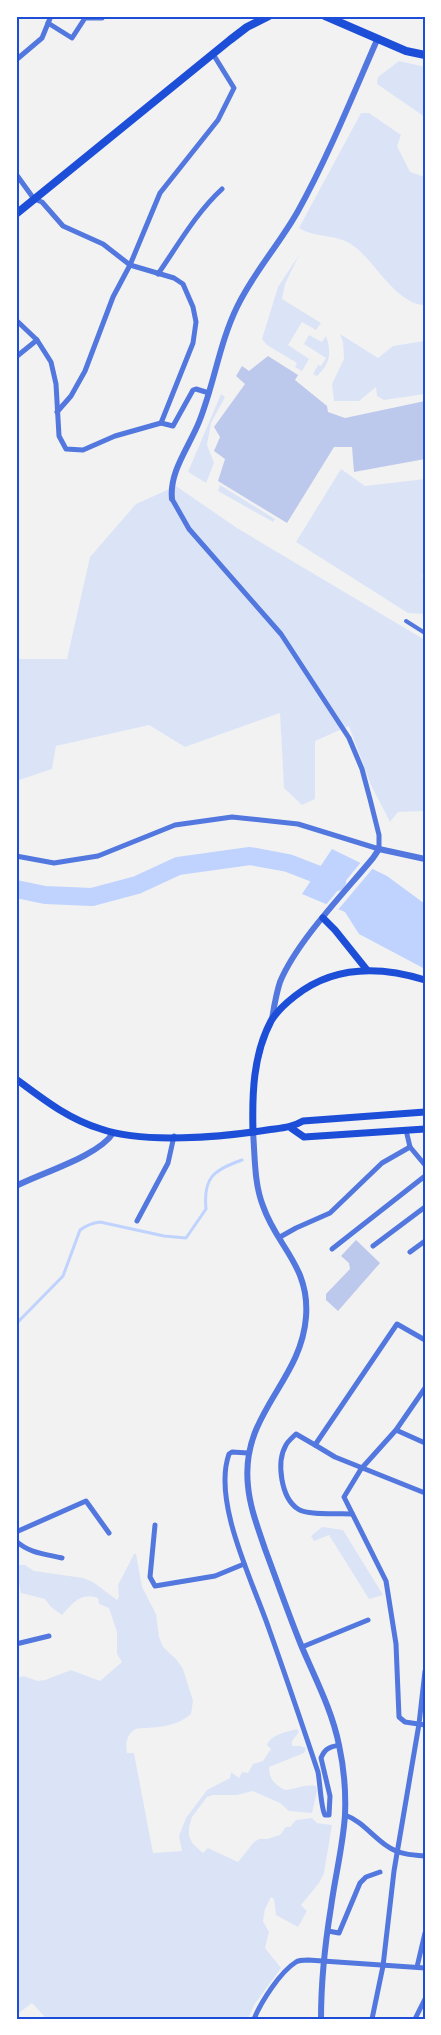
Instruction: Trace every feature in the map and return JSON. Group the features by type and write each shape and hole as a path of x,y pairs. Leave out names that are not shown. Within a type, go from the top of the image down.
{"main road":[{"path":"16,214 247,27 269,16"},
{"path":"325,16 406,52 425,55"},
{"path":"324,918 336,930 366,970"},
{"path":"253,1132 252,1104 255,1068 259,1051 272,1020 289,1001 318,981 344,973 366,970 394,972 425,980"},
{"path":"16,1079 64,1113 113,1133 214,1137 291,1128 303,1121 425,1112"},
{"path":"291,1128 304,1137 425,1128"}],"street":[{"path":"16,60 42,38 51,16"},
{"path":"48,23 72,38 85,18 102,18 102,16"},
{"path":"272,1020 278,989 284,974 329,911 373,858 379,849 379,835 362,769 349,738 281,634 189,529 172,500 171,490 174,474 199,421 225,336 238,305 306,196 377,40"},
{"path":"56,412 71,396 85,371 113,297 130,265 160,193 218,120 234,88 213,54"},
{"path":"16,174 34,199 42,202 63,226 103,244 130,265 174,278 183,284 193,307 196,322 193,343 161,423"},
{"path":"158,274 191,226 222,189"},
{"path":"16,320 37,340 51,362 56,384 56,412 59,436 66,448 83,450 115,436 161,423 173,426 193,390 196,389 209,393"},
{"path":"16,357 37,340"},
{"path":"406,621 425,633"},
{"path":"16,856 54,863 98,856 175,826 232,818 298,824 379,849 425,859"},
{"path":"406,1130 410,1147 425,1165"},
{"path":"253,1132 260,1198 269,1221 294,1260 303,1285 306,1314 304,1331 295,1359 259,1421 248,1453 247,1482 254,1515 278,1586 331,1713 339,1745 345,1784 345,1815 324,1962 321,2019"},
{"path":"16,1186 88,1153 107,1141 113,1133"},
{"path":"137,1221 168,1163 174,1136"},
{"path":"280,1237 330,1213 382,1163 410,1147"},
{"path":"332,1249 425,1176"},
{"path":"373,1246 425,1207"},
{"path":"410,1252 425,1241"},
{"path":"315,1445 397,1324 425,1340"},
{"path":"422,1725 405,1722 399,1716 396,1644 386,1581 344,1497 361,1469 396,1430 425,1388"},
{"path":"396,1430 425,1443"},
{"path":"352,1514 298,1510 290,1500 282,1484 281,1464 285,1446 296,1434 335,1457 425,1494"},
{"path":"248,1453 229,1454 225,1473 227,1506 244,1564 316,1765 322,1792 322,1812 325,1815 329,1815 330,1796 322,1758 323,1752 328,1748 339,1745"},
{"path":"16,1532 86,1501 109,1533"},
{"path":"155,1525 150,1577 155,1586 215,1576 244,1564"},
{"path":"16,1541 31,1551 62,1558"},
{"path":"302,1647 368,1620"},
{"path":"16,1644 49,1636"},
{"path":"372,2019 383,1966 394,1871 422,1725 425,1671"},
{"path":"345,1815 355,1819 387,1846 398,1852 425,1856"},
{"path":"328,1931 339,1933 360,1883 366,1877 380,1872"},
{"path":"417,1967 425,1933"},
{"path":"254,2019 263,1999 297,1961 308,1960 425,1968"},
{"path":"415,2019 425,1999"}],"shaded area":[{"path":"399,61 425,67 425,117 377,84 378,77"},
{"path":"361,113 369,113 401,135 397,146 410,172 425,177 425,306 412,302 401,295 366,257 351,244 299,228"},
{"path":"299,255 285,284 282,299 321,323 316,330 302,322 288,345 309,359 302,371 295,367 297,363 267,345 262,339 278,287"},
{"path":"425,323 425,394 384,400 377,396 376,387 359,401 334,401 332,384 344,359 343,342 340,334 378,358 393,346 424,341"},
{"path":"309,335 322,342 326,336 328,342 329,358 325,367 317,376 313,374 318,365 321,366 326,358 304,344"},
{"path":"221,394 225,397 211,423 207,445 214,463 206,483 188,472"},
{"path":"341,469 365,486 425,479 425,570 422,576 425,581 425,614 408,613 296,542"},
{"path":"220,485 275,519 273,522 218,491"},
{"path":"176,486 237,528 425,640 425,811 398,812 390,822 371,785 349,726 315,741 315,799 302,805 284,788 280,713 185,747 149,725 56,746 52,769 16,781 16,498 19,509 19,659 67,659 90,557 136,504"},
{"path":"322,1527 343,1530 383,1595 369,1599 329,1535 314,1541 311,1536"},
{"path":"134,1554 136,1554 142,1587 156,1614 159,1637 163,1647 176,1659 183,1669 193,1701 191,1714 181,1721 165,1726 137,1729 127,1739 127,1753 134,1753 153,1853 182,1851 179,1836 186,1818 207,1790 230,1778 231,1772 239,1778 242,1772 248,1773 253,1764 263,1761 271,1749 267,1745 272,1738 297,1729 299,1732 292,1741 292,1746 306,1748 304,1753 269,1767 269,1771 273,1781 285,1790 304,1786 316,1786 317,1791 312,1813 289,1811 280,1803 253,1791 237,1795 213,1795 207,1797 192,1817 189,1836 193,1844 203,1853 208,1848 238,1862 254,1842 259,1839 280,1835 286,1827 290,1827 296,1820 312,1818 317,1823 332,1825 324,1873 319,1883 301,1905 307,1911 298,1927 276,1915 274,1899 271,1897 265,1909 263,1921 269,1932 265,1948 281,1968 254,2005 248,2019 44,2019 45,2017 32,2003 16,2015 16,1679 23,1676 38,1681 45,1680 71,1670 100,1681 122,1662 117,1654 117,1632 109,1608 99,1604 98,1598 87,1596 70,1606 62,1615 51,1607 45,1599 21,1593 16,1565 25,1565 34,1571 83,1578 93,1582 117,1600 119,1597 118,1585"}],"water":[{"path":"332,849 387,876 425,904 425,969 359,934 345,912 302,894"}],"pier":[{"path":"362,861 374,867 337,911 325,906"}],"building":[{"path":"268,356 298,375 295,380 327,406 328,412 345,418 425,401 425,459 354,472 352,447 334,447 287,523 218,481 225,459 214,451 220,437 214,427 245,384 236,376 242,366 249,371"},
{"path":"356,1240 380,1263 338,1311 326,1300 326,1294 350,1269 349,1263 341,1256"}],"waterway":[{"path":"16,889 45,895 92,897 137,885 178,866 250,856 288,863 337,882"},
{"path":"16,1324 63,1276 80,1230 90,1224 100,1222 164,1236 186,1238 206,1209 206,1190 212,1177 224,1168 242,1160"}]}
